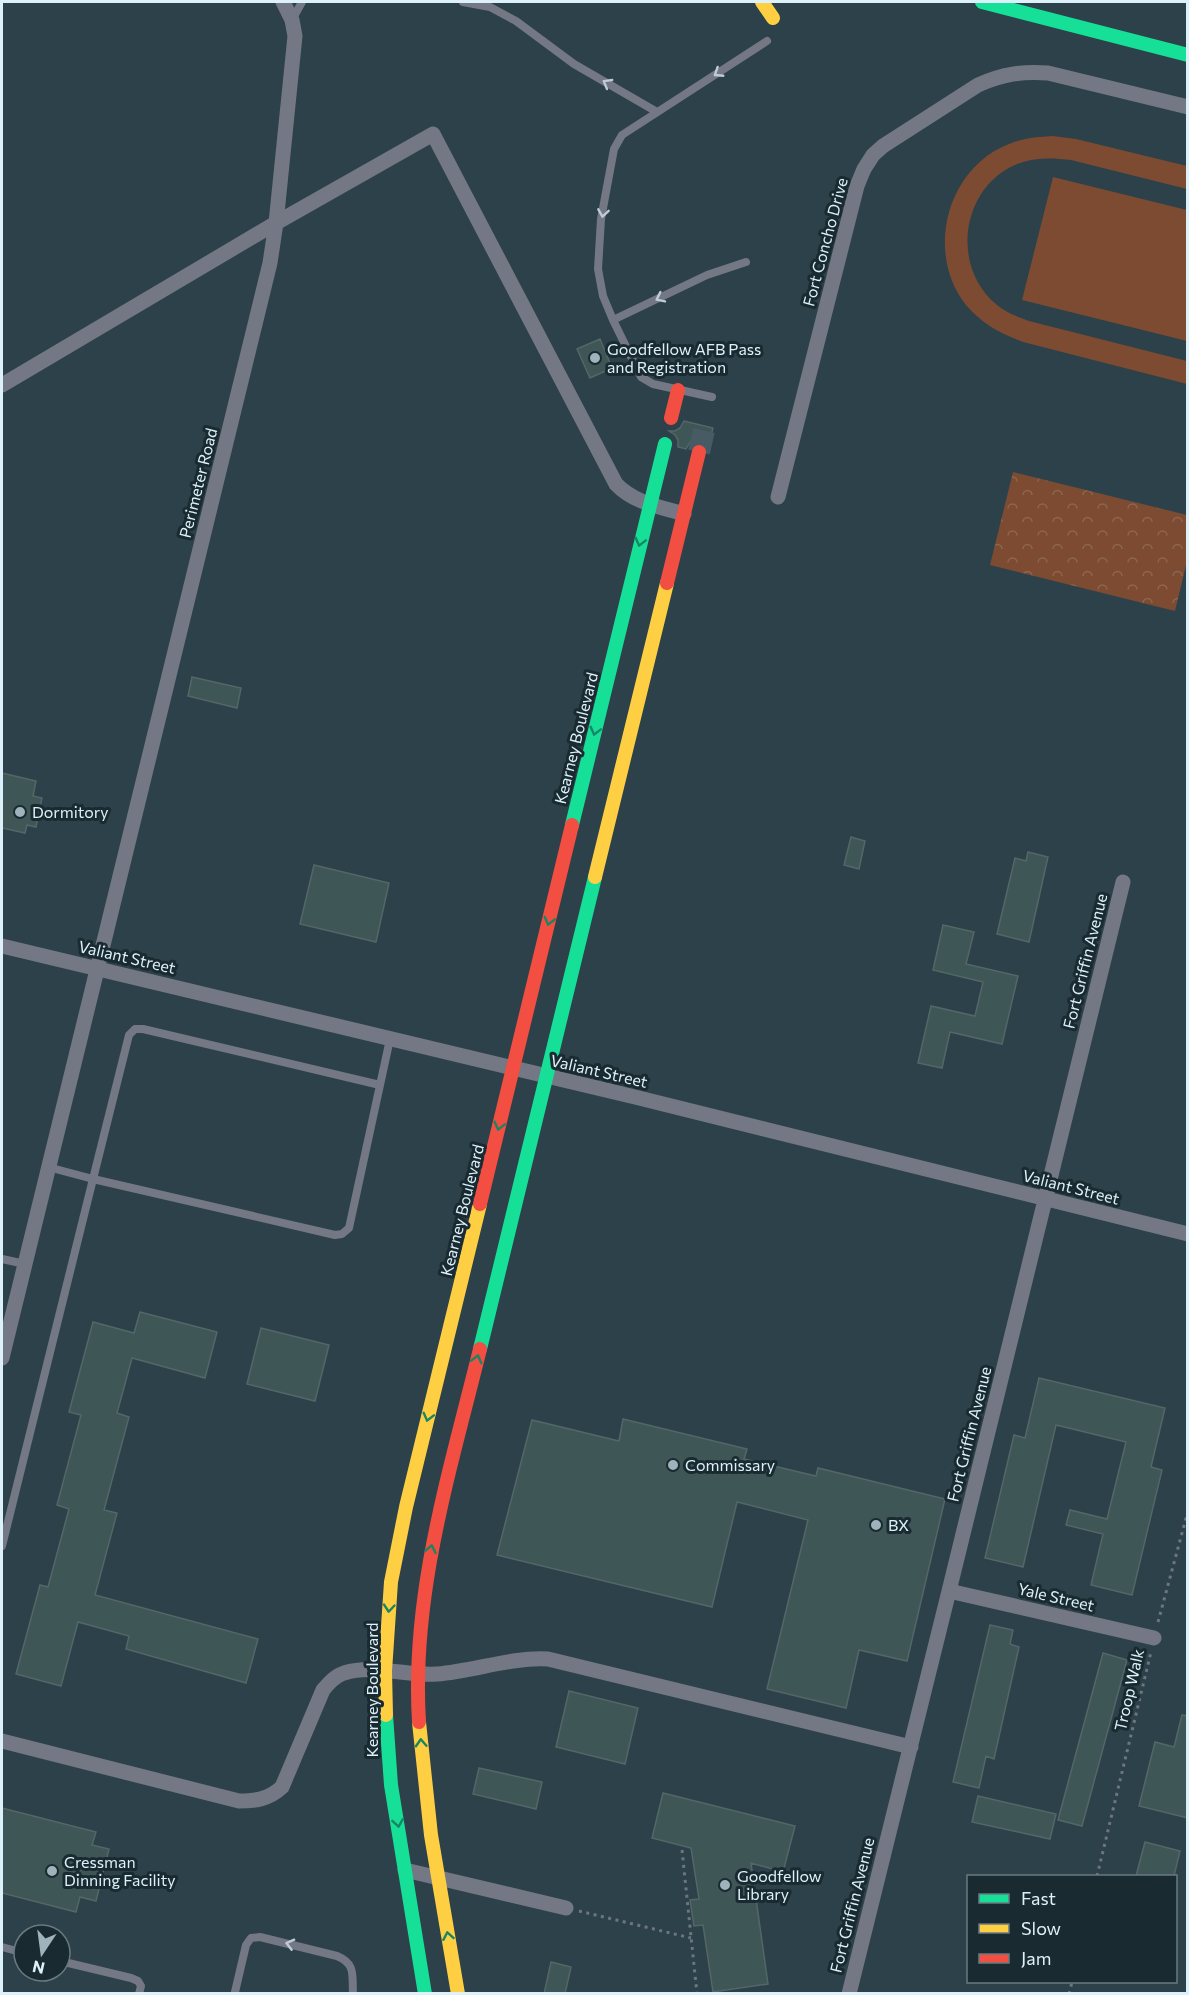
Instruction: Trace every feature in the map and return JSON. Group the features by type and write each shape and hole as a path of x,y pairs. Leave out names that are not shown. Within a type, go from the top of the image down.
{"street":[{"name":"Perimeter Road","path":"2,1358 264,292 276,223 295,36 292,20 283,2"},
{"path":"762,2 773,18"},
{"path":"982,2 1188,55"},
{"name":"Fort Concho Drive","path":"778,497 854,196 864,169 873,155 894,138 978,86 993,78 1018,73 1048,73 1188,107"},
{"path":"2,386 276,223 433,134 616,484 632,498 684,514"},
{"path":"671,418 678,390"},
{"name":"Kearney Boulevard","path":"424,1994 388,1754 385,1671 391,1582 399,1538 665,444"},
{"path":"458,1994 425,1795 421,1752 418,1674 424,1592 435,1531 699,452"},
{"name":"Fort Griffin Avenue","path":"849,1994 1123,882"},
{"name":"Valiant Street","path":"2,946 1188,1234"},
{"name":"Yale Street","path":"950,1591 1154,1638"},
{"path":"2,1741 239,1801 261,1800 282,1787 322,1690 332,1679 342,1673 357,1670 418,1674 458,1671 521,1659 548,1659 910,1747"},
{"path":"405,1870 566,1908"}],"lane":[{"path":"292,20 302,2"},
{"path":"463,2 490,7 516,21 574,64 657,112"},
{"path":"712,397 653,384 641,377 603,296 598,268 602,219 614,149 622,135 767,41"},
{"path":"613,320 707,275 746,262"},
{"path":"2,1546 129,1035 135,1029 143,1029 380,1085"},
{"path":"48,1167 323,1233 342,1234 349,1228 390,1039"},
{"path":"2,1260 25,1264"},
{"path":"235,1992 246,1944 251,1938 260,1937 346,1960 351,1967 353,1994"},
{"path":"72,1964 138,1981 141,1986 139,1994"}],"path":[{"name":"Troop Walk","path":"1097,1875 1154,1638 1188,1511"},
{"path":"682,1850 698,1994"},
{"path":"566,1908 692,1938"}],"green space":[{"path":"1053,136 1076,139 1187,166 1187,189 1071,160 1030,160 1017,164 998,175 984,190 974,209 968,229 968,250 972,270 982,289 1001,308 1029,321 1187,361 1187,384 1015,339 992,328 979,318 966,305 953,284 947,262 945,238 948,214 957,192 970,172 987,156 1009,144 1036,137"},
{"path":"1053,177 1187,210 1187,341 1022,300"},
{"path":"1013,472 1187,515 1187,561 1175,611 990,565"}],"building":[{"name":"Goodfellow AFB Pass and Registration","path":"600,339 612,368 590,378 577,349"},
{"path":"684,421 713,428 709,444 703,439 696,439 690,442 686,449 678,447 678,440 669,431 680,428"},
{"path":"192,677 241,688 237,708 188,696"},
{"name":"Dormitory","path":"2,773 36,781 33,796 42,798 36,827 27,825 25,833 2,828"},
{"path":"851,837 865,841 859,869 844,865"},
{"path":"1028,852 1048,857 1029,942 997,934 1015,858 1026,861"},
{"path":"314,865 389,883 376,942 300,924"},
{"path":"943,925 974,932 966,964 1018,976 1002,1044 950,1032 942,1068 918,1063 931,1006 975,1016 983,982 933,970"},
{"path":"140,1312 217,1332 205,1378 132,1358 117,1413 129,1417 104,1510 117,1513 95,1595 258,1639 246,1683 126,1649 129,1636 78,1622 61,1686 16,1674 40,1585 48,1587 69,1509 57,1505 81,1415 69,1412 93,1322 134,1333"},
{"path":"261,1328 329,1345 315,1401 247,1384"},
{"path":"1039,1378 1165,1408 1151,1467 1162,1470 1132,1595 1091,1585 1103,1534 1066,1525 1070,1510 1107,1519 1126,1442 1056,1425 1023,1567 985,1558 1014,1435 1025,1438"},
{"path":"623,1419 747,1449 744,1459 816,1476 818,1468 945,1499 907,1661 859,1650 846,1708 767,1689 808,1520 737,1502 712,1607 497,1555 532,1420 619,1441"},
{"path":"990,1625 1013,1630 1010,1644 1019,1647 994,1759 986,1756 979,1788 953,1782"},
{"path":"1103,1653 1127,1660 1082,1826 1058,1820"},
{"path":"569,1691 638,1708 625,1764 556,1747"},
{"path":"1182,1715 1188,1716 1188,1818 1139,1806 1155,1742 1174,1747"},
{"path":"479,1768 542,1782 536,1809 473,1794"},
{"name":"Goodfellow Library","path":"663,1793 795,1826 783,1872 751,1863 768,1984 713,1992 703,1925 694,1926 690,1900 699,1899 691,1848 652,1838"},
{"path":"978,1796 1056,1814 1050,1839 972,1822"},
{"name":"Cressman Dinning Facility","path":"2,1808 96,1832 92,1845 109,1849 96,1901 80,1897 76,1912 2,1893"},
{"path":"1145,1842 1180,1851 1174,1875 1136,1875"},
{"path":"551,1962 571,1967 565,1994 544,1994"}],"tunnel":[{"path":"699,452 705,426"}],"traffic: fast":[{"path":"982,2 1188,55"},
{"path":"572,825 665,444"},
{"path":"480,1349 595,877"},
{"path":"386,1715 391,1785 425,1994"}],"traffic: slow":[{"path":"762,2 773,18"},
{"path":"595,877 667,583"},
{"path":"386,1715 385,1671 391,1582 406,1507 480,1204"},
{"path":"419,1722 431,1835 458,1994"}],"traffic: jam":[{"path":"671,418 678,390"},
{"path":"667,583 699,452"},
{"path":"480,1204 572,825"},
{"path":"419,1722 418,1674 427,1580 445,1487 480,1349"}],"place":[{"name":"Goodfellow AFB Pass and Registration","path":"595,358"},
{"name":"Dormitory","path":"20,812"},
{"name":"Commissary","path":"673,1465"},
{"name":"BX","path":"876,1525"},
{"name":"Cressman Dinning Facility","path":"52,1871"},
{"name":"Goodfellow Library","path":"725,1885"}]}
